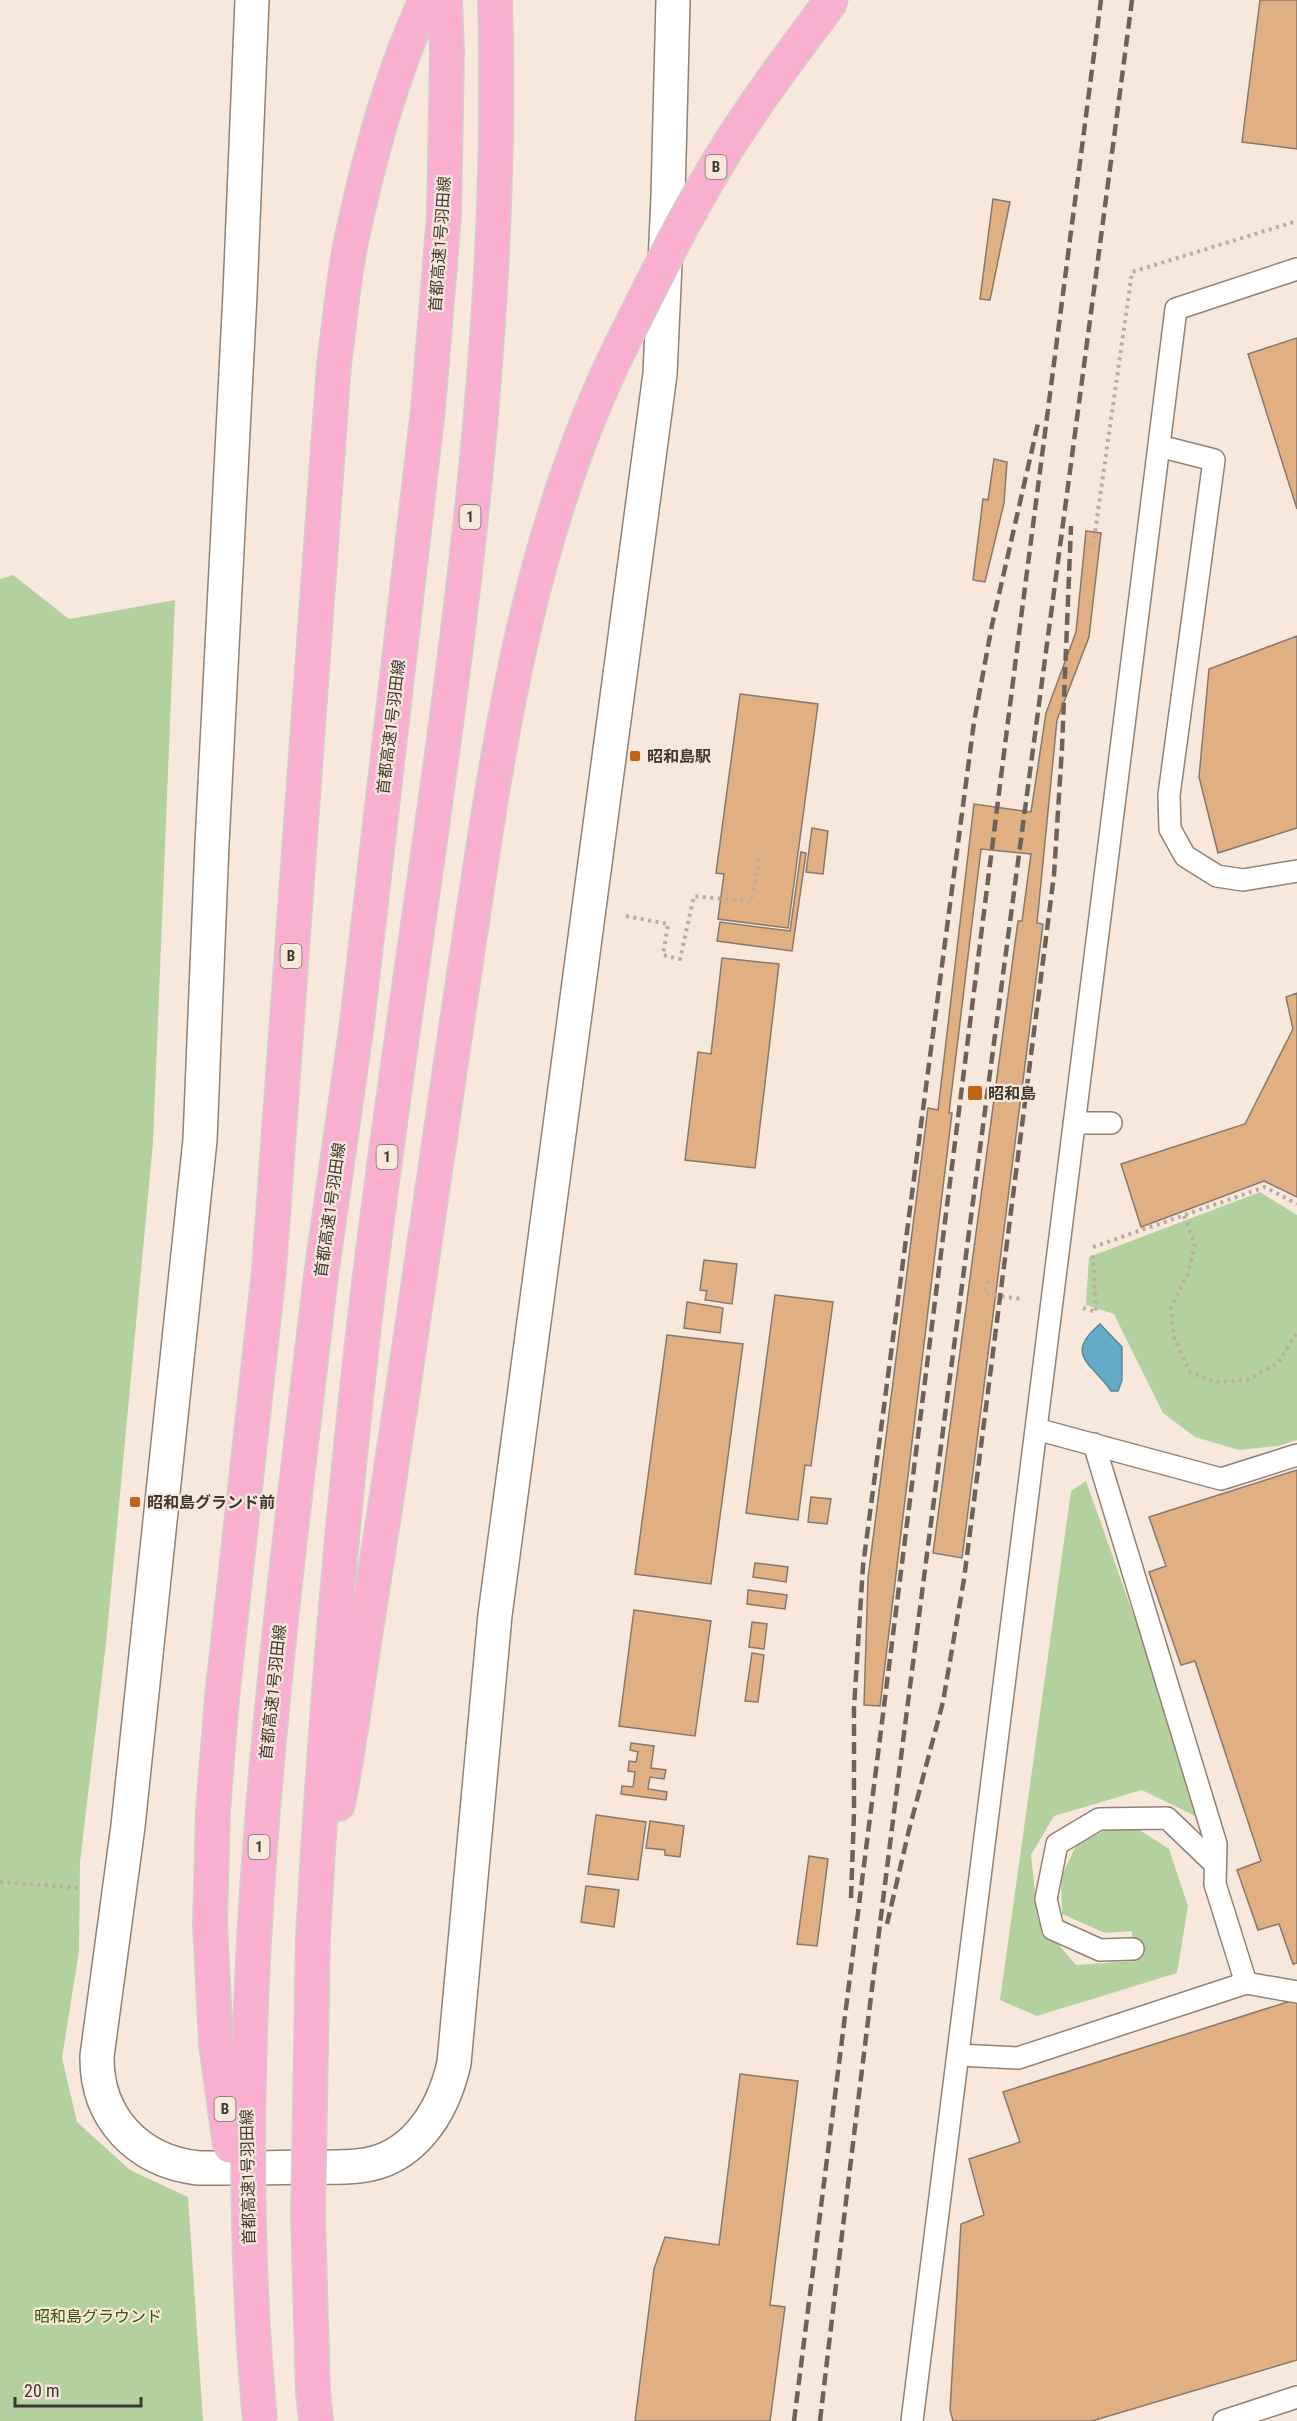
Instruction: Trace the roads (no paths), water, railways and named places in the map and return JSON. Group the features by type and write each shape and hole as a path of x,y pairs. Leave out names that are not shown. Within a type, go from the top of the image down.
{"highway":[{"name":"B","path":"250,2294 216,2044 210,1923 213,1810 222,1698 269,1270 334,364 352,238 376,138 414,24 426,0"},
{"name":"首都高速1号羽田線","path":"260,2421 250,2294 246,2129 249,2017 270,1707 321,1275 357,1023 428,409 444,216 447,53 445,0"},
{"name":"1","path":"316,2421 308,2216 313,1936 332,1641 369,1283 448,713 481,413 495,220 495,0"},
{"name":"B","path":"313,1936 347,1758 494,771 528,610 557,502 591,412 655,278 719,161 832,0"}],"street":[{"path":"252,0 240,294 212,832 200,1140 129,1826 97,2068 110,2113 127,2136 146,2152 169,2163 198,2168 359,2166 380,2161 400,2151 420,2135 430,2123 445,2096 453,2063 495,1615 660,374 668,197 673,0"}],"lane":[{"path":"912,2421 1176,309 1297,269"},
{"path":"1159,446 1214,460 1169,795 1170,829 1185,856 1217,876 1243,880 1297,870"},
{"path":"1074,1123 1111,1123"},
{"path":"1036,1429 1221,1479 1297,1455"},
{"path":"1094,1444 1216,1844 1215,1884 1245,1983"},
{"path":"1133,1949 1100,1950 1053,1929 1046,1899 1057,1844 1099,1819 1167,1818 1215,1864"},
{"path":"958,2055 1018,2058 1245,1983 1297,1992"},
{"path":"1224,2421 1297,2397"}],"water":[{"path":"1100,1324 1122,1347 1122,1380 1118,1391 1111,1391 1090,1366 1082,1352 1083,1344"}],"railway":[{"path":"794,2421 1101,0"},
{"path":"820,2421 932,1513 1132,0"},
{"path":"851,1898 854,1708 863,1566 974,722 992,625 1039,419"},
{"path":"887,1924 943,1702 964,1579 1054,875 1062,748 1071,526"}],"place":[{"name":"昭和島駅","path":"635,756"},
{"name":"昭和島","path":"975,1093"},
{"name":"昭和島グランド前","path":"135,1502"}],"park label":[{"name":"昭和島グラウンド","path":"98,2316"}]}
